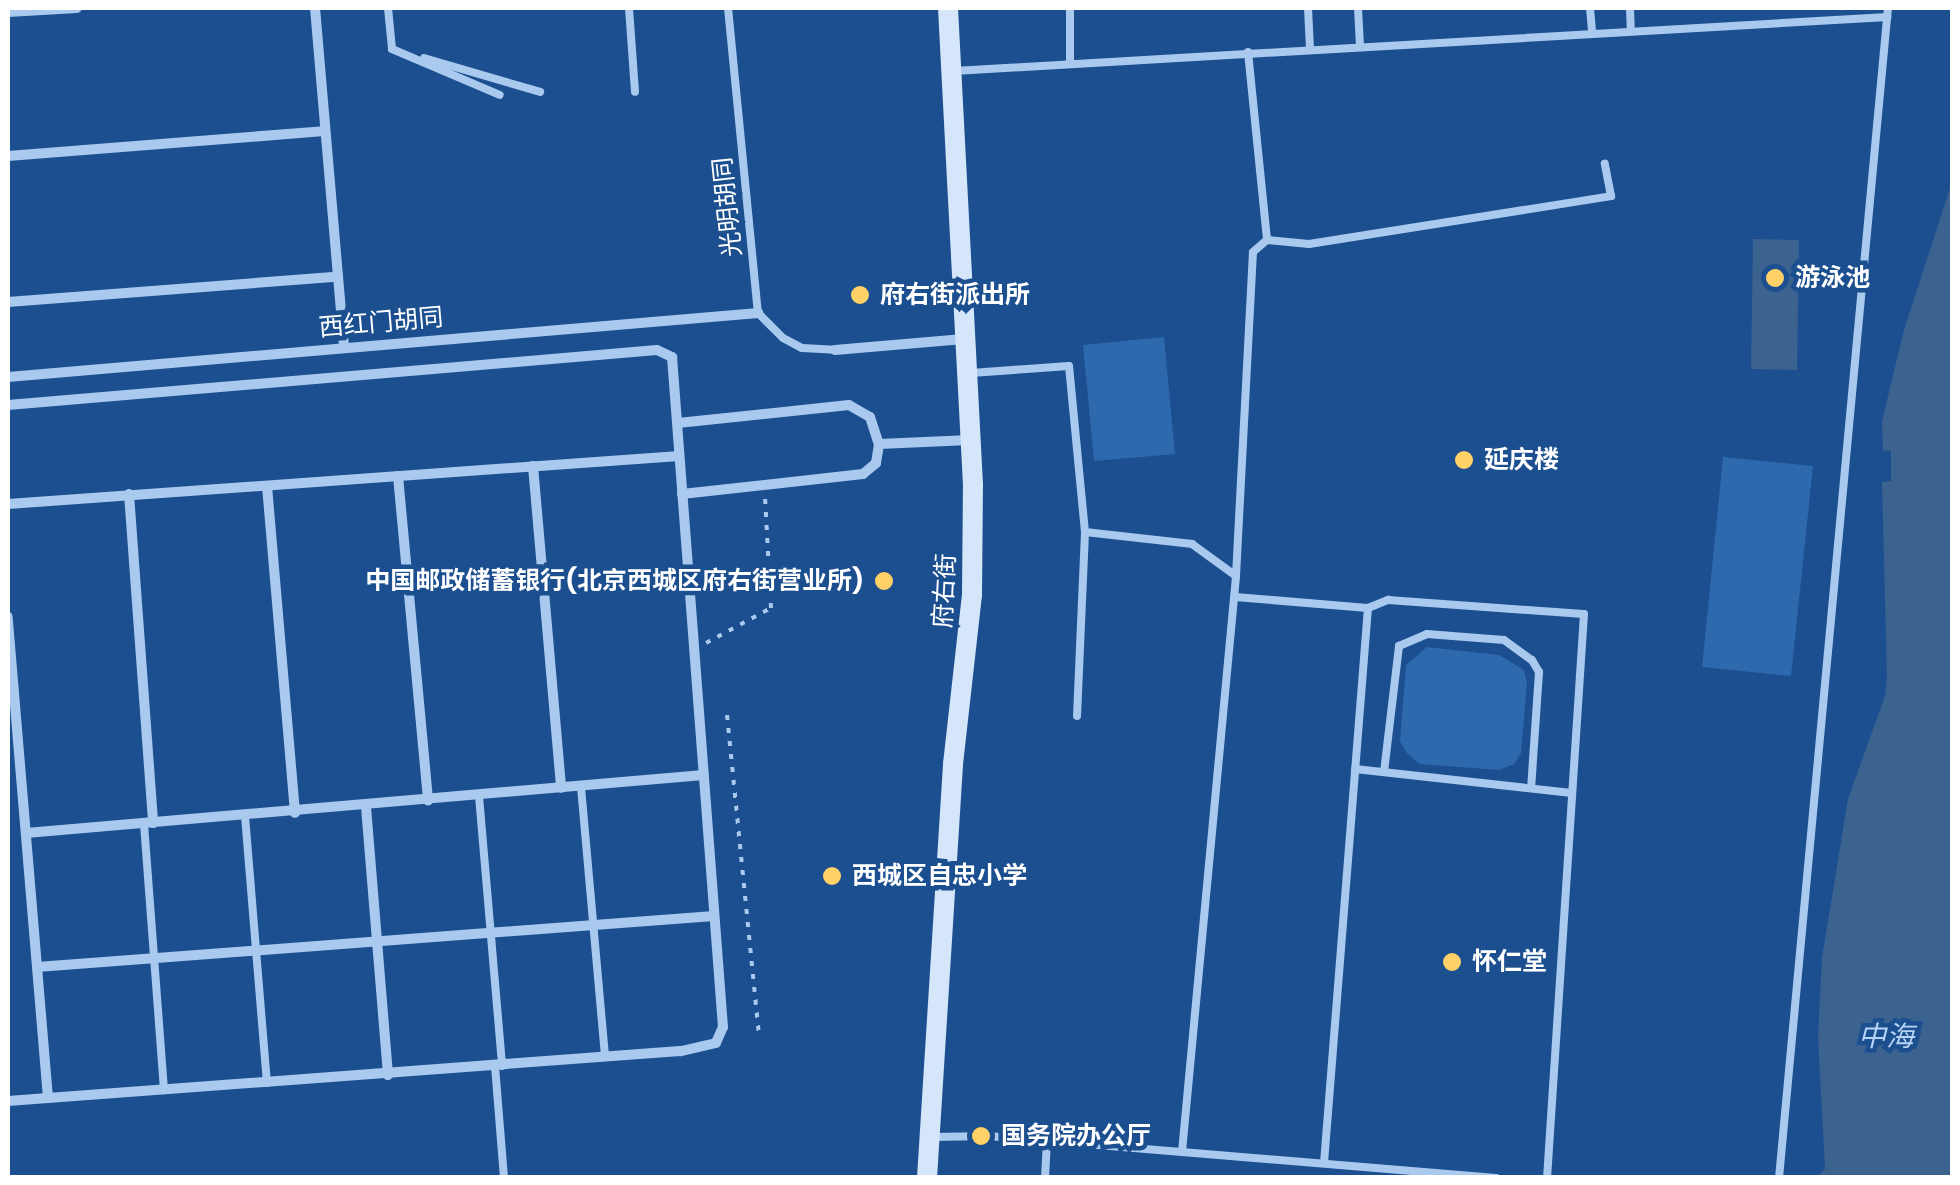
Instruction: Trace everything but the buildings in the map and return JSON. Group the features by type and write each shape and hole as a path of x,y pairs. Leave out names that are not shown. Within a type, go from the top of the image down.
{"main road":[{"name":"府右街","path":"927,1178 953,764 972,595 970,440 948,8"}],"street":[{"path":"8,12 77,8"},
{"path":"315,8 344,346"},
{"path":"8,156 324,131"},
{"path":"8,302 336,277"},
{"name":"西红门胡同","path":"8,377 758,313"},
{"path":"835,350 964,339"},
{"path":"8,405 657,350 672,357 723,1028 716,1043 680,1051 8,1101"},
{"path":"678,423 849,405 870,417 879,444 876,463 862,474 682,494"},
{"path":"879,444 970,440"},
{"path":"8,504 679,456"},
{"path":"534,466 560,788"},
{"path":"398,476 428,801"},
{"path":"267,486 295,813"},
{"path":"129,494 148,824"},
{"path":"8,617 48,1098"},
{"path":"26,833 366,807 704,775"},
{"path":"366,807 388,1075"},
{"path":"38,967 714,916"}],"lane":[{"path":"388,8 392,49"},
{"path":"629,8 635,92"},
{"name":"光明胡同","path":"728,8 758,313"},
{"path":"1070,8 1070,62"},
{"path":"1308,8 1310,49"},
{"path":"1358,8 1360,46"},
{"path":"1590,8 1592,33"},
{"path":"1630,8 1631,31"},
{"path":"954,71 1887,12 1779,1178"},
{"path":"392,49 540,92"},
{"path":"392,49 500,95"},
{"path":"1248,52 1267,240"},
{"path":"1182,1152 1236,576 1253,252 1267,240 1309,244 1611,196 1606,164"},
{"path":"758,313 783,338 802,348 835,350"},
{"path":"966,373 1069,366 1085,532 1077,716"},
{"path":"1085,532 1192,544 1236,576"},
{"path":"1234,597 1368,608 1388,600 1584,614 1547,1178"},
{"path":"1324,1164 1368,608"},
{"path":"1384,772 1399,646 1428,634 1504,640 1532,660 1539,672 1531,788"},
{"path":"1355,768 1572,793"},
{"path":"580,786 605,1057"},
{"path":"479,796 504,1178"},
{"path":"244,816 268,1083"},
{"path":"148,824 164,1090"},
{"path":"929,1137 1047,1141 1496,1178"},
{"path":"1045,1178 1047,1141"}],"path":[{"path":"694,650 770,608 765,486"},
{"path":"727,715 759,1034"}],"shaded area":[{"path":"1164,337 1175,454 1094,461 1083,345"},
{"path":"1723,457 1813,466 1791,676 1702,667"},
{"path":"1427,647 1499,655 1524,670 1527,684 1521,753 1514,764 1499,770 1419,764 1406,752 1400,741 1406,665"}],"water":[{"name":"中海","path":"1952,182 1952,1177 1817,1177 1825,1169 1818,1037 1822,958 1848,799 1885,696 1887,677 1882,482 1891,481 1891,451 1883,450 1882,421 1904,330"},
{"name":"游泳池","path":"1753,239 1799,240 1797,370 1751,369"}],"place":[{"name":"游泳池","path":"1775,278"},
{"name":"府右街派出所","path":"860,295"},
{"name":"延庆楼","path":"1464,460"},
{"name":"中国邮政储蓄银行(北京西城区府右街营业所)","path":"884,581"},
{"name":"西城区自忠小学","path":"832,876"},
{"name":"怀仁堂","path":"1452,962"},
{"name":"国务院办公厅","path":"981,1136"}]}
